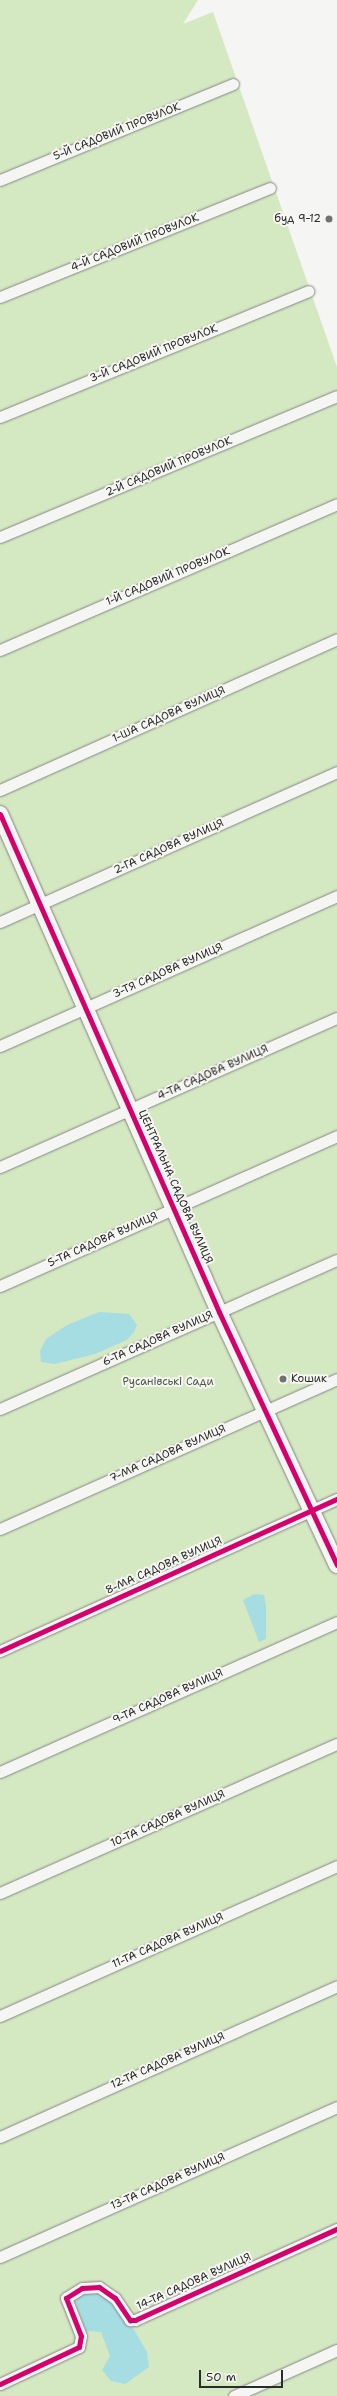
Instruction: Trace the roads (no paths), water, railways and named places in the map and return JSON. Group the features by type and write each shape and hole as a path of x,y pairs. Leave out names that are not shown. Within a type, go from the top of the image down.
{"main road":[{"name":"ЦЕНТРАЛЬНА САДОВА ВУЛИЦЯ","path":"0,814 41,904 219,1312 264,1412 337,1565"}],"street":[{"name":"5-Й САДОВИЙ ПРОВУЛОК","path":"0,180 233,84"},
{"name":"4-Й САДОВИЙ ПРОВУЛОК","path":"0,297 270,188"},
{"name":"3-Й САДОВИЙ ПРОВУЛОК","path":"0,417 308,291"},
{"name":"2-Й САДОВИЙ ПРОВУЛОК","path":"0,536 337,396"},
{"name":"1-Й САДОВИЙ ПРОВУЛОК","path":"0,650 337,504"},
{"name":"1-ША САДОВА ВУЛИЦЯ","path":"0,790 337,639"},
{"name":"2-ГА САДОВА ВУЛИЦЯ","path":"0,922 337,772"},
{"name":"3-ТЯ САДОВА ВУЛИЦЯ","path":"0,1046 337,896"},
{"name":"4-ТА САДОВА ВУЛИЦЯ","path":"0,1167 337,1018"},
{"name":"5-ТА САДОВА ВУЛИЦЯ","path":"0,1286 337,1136"},
{"name":"6-ТА САДОВА ВУЛИЦЯ","path":"0,1409 337,1260"},
{"name":"7-МА САДОВА ВУЛИЦЯ","path":"0,1529 337,1379"},
{"name":"8-МА САДОВА ВУЛИЦЯ","path":"0,1651 337,1499"},
{"name":"9-ТА САДОВА ВУЛИЦЯ","path":"0,1772 337,1622"},
{"name":"10-ТА САДОВА ВУЛИЦЯ","path":"0,1893 337,1744"},
{"name":"11-ТА САДОВА ВУЛИЦЯ","path":"0,2016 337,1866"},
{"name":"12-ТА САДОВА ВУЛИЦЯ","path":"0,2137 337,1986"},
{"name":"13-ТА САДОВА ВУЛИЦЯ","path":"0,2257 337,2107"},
{"name":"14-ТА САДОВА ВУЛИЦЯ","path":"0,2384 79,2347 81,2336 66,2298 82,2288 99,2287 115,2298 130,2320 135,2320 337,2229"},
{"path":"234,2396 337,2350"}],"water":[{"path":"99,1312 129,1314 137,1325 134,1332 127,1340 95,1354 55,1364 41,1362 40,1351 46,1339 67,1325"},
{"path":"254,1594 264,1595 266,1606 266,1639 259,1642 243,1600"},
{"path":"86,2289 100,2291 133,2328 147,2352 149,2367 125,2384 111,2381 102,2370 110,2356 101,2332 86,2331 73,2296"}],"place":[{"name":"буд 9-12","path":"329,219"},
{"name":"Кошик","path":"283,1379"}],"park label":[{"name":"Русанівські Сади","path":"168,1382"}]}
